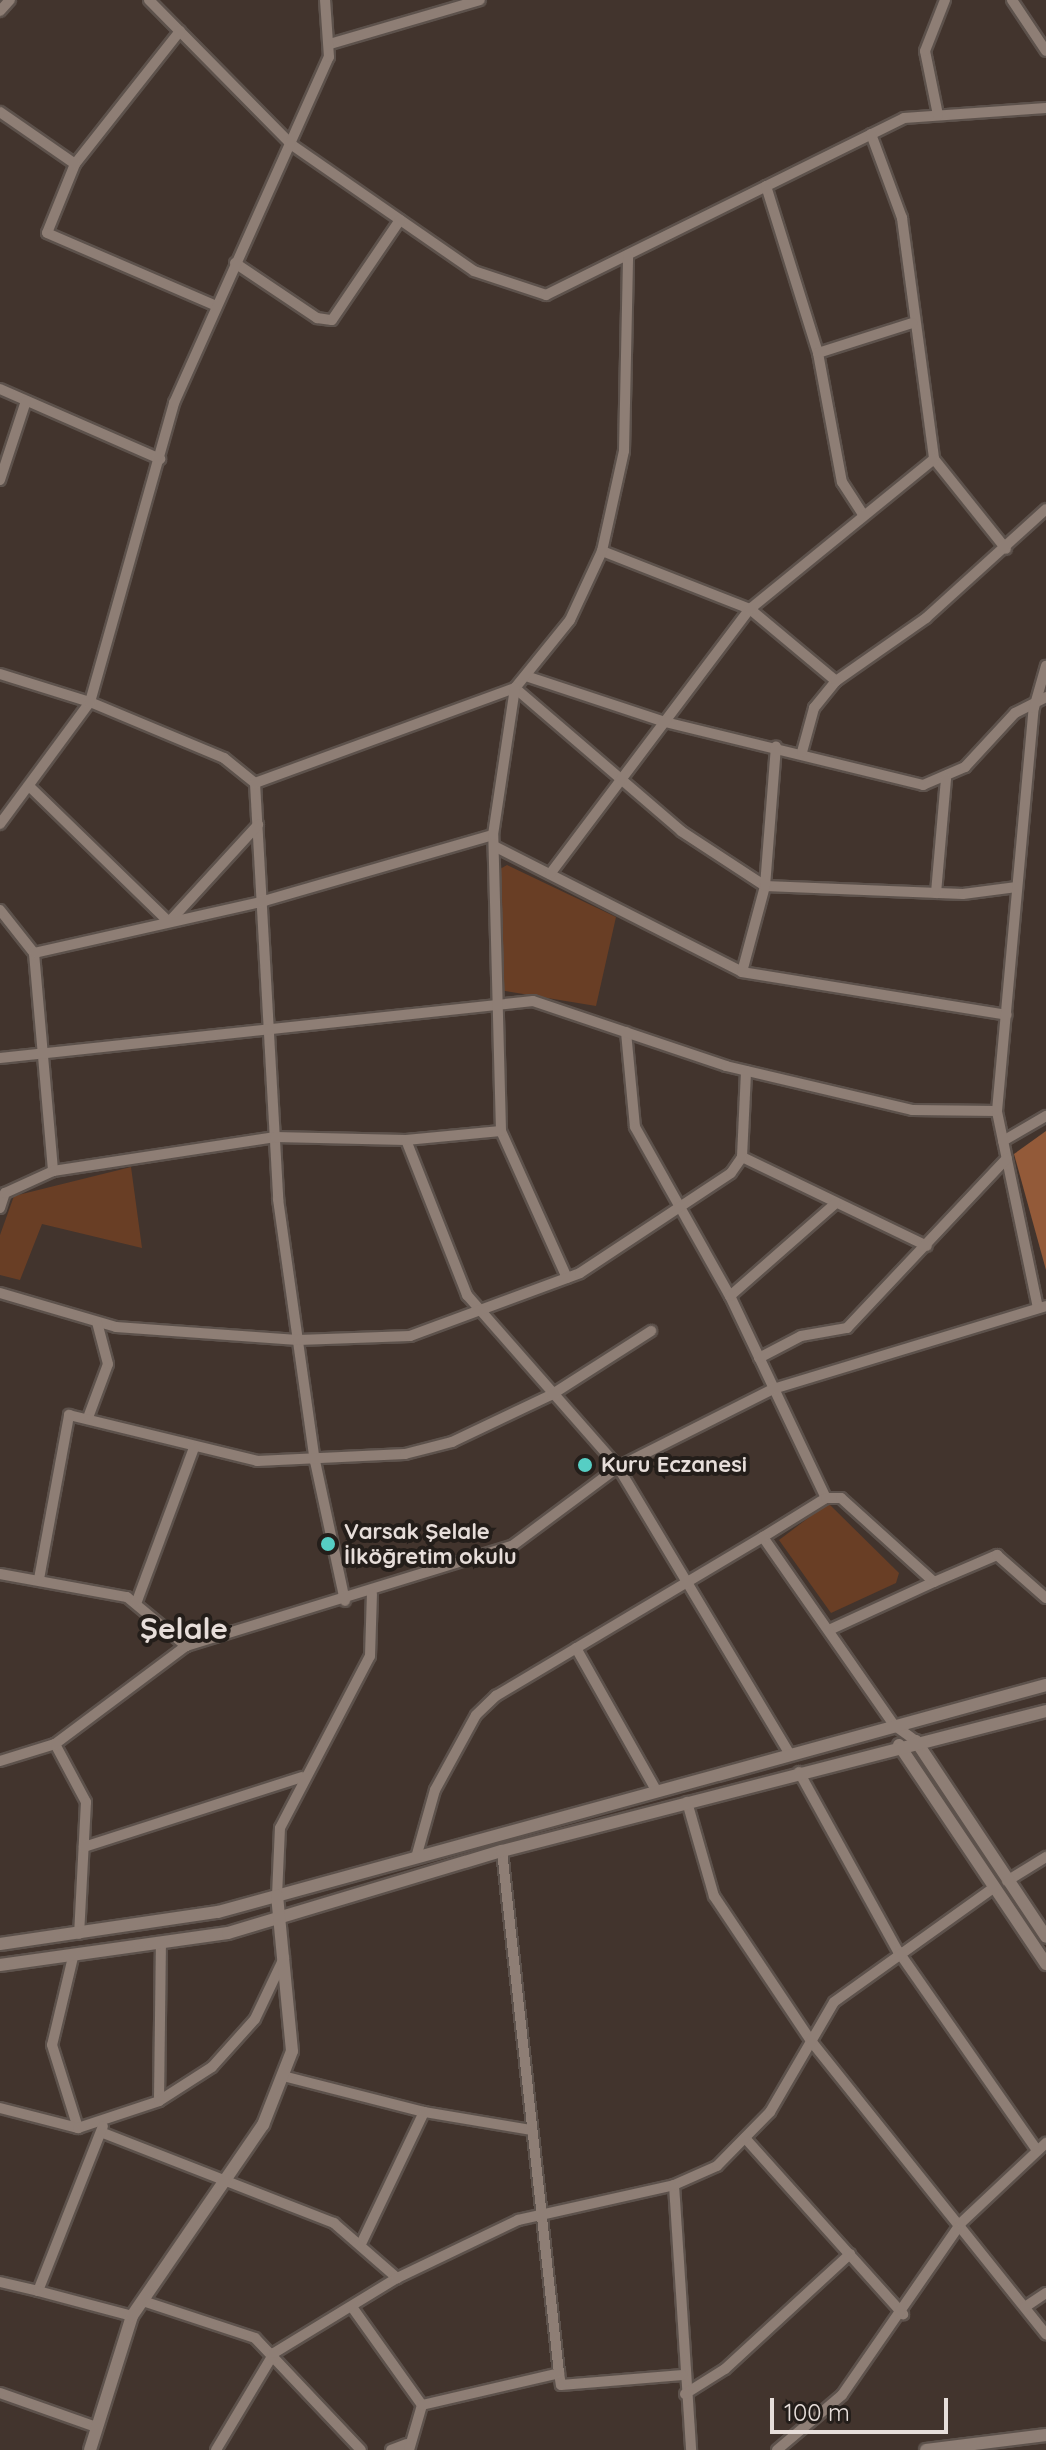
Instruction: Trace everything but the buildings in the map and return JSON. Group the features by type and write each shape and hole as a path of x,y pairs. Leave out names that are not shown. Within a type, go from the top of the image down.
{"street":[{"path":"0,11 10,0"},
{"path":"149,0 292,145 474,271 546,295 904,118 1046,108"},
{"path":"0,824 90,702 160,459 214,305 292,145 330,44 325,0"},
{"path":"330,44 480,0"},
{"path":"938,115 925,51 945,0"},
{"path":"1012,0 1046,51"},
{"path":"180,31 75,164 47,233 214,305"},
{"path":"0,112 75,164"},
{"path":"871,134 902,218 912,323 934,459 1006,549"},
{"path":"766,186 818,353 842,482 864,516"},
{"path":"235,263 317,318 332,320 400,220"},
{"path":"255,783 515,688 529,677 584,596 602,551 624,451 628,255"},
{"path":"818,353 912,323"},
{"path":"0,389 160,459"},
{"path":"0,480 26,401"},
{"path":"550,874 617,779 665,722 750,609 934,459"},
{"path":"802,752 814,708 836,681 926,618 1006,549 1046,509"},
{"path":"602,551 750,609 836,681"},
{"path":"0,1761 55,1744 186,1646 372,1594 512,1546 618,1467 773,1389 1042,1307 997,1111 1034,708 1046,666"},
{"path":"0,674 90,702 224,758 255,783 275,1137 314,1455 345,1601"},
{"path":"529,677 665,722 802,752 911,784 946,778 1015,713 1034,708 1046,697"},
{"path":"515,688 617,779 765,886 936,893 1017,887"},
{"path":"515,688 493,841 492,1005 501,1131 567,1278"},
{"path":"742,972 765,886 776,746"},
{"path":"936,893 946,778"},
{"path":"29,786 169,922"},
{"path":"169,922 258,825"},
{"path":"34,953 264,901 493,841 550,874 742,972 1007,1015"},
{"path":"0,910 34,953 53,1171"},
{"path":"0,1058 42,1049 533,1001 746,1071 912,1110 997,1111"},
{"path":"626,1032 629,1108 678,1210 730,1296 826,1498"},
{"path":"0,1293 97,1322 298,1340 410,1336 481,1314 567,1278 678,1210 742,1157 746,1071"},
{"path":"1003,1141 1046,1116"},
{"path":"0,1208 5,1193 53,1171 275,1137 406,1140 501,1131"},
{"path":"406,1140 467,1295 551,1395 618,1467 790,1754"},
{"path":"742,1157 927,1246"},
{"path":"759,1358 801,1336 847,1328 1007,1158"},
{"path":"730,1296 836,1203"},
{"path":"89,1415 108,1364 97,1322"},
{"path":"39,1579 62,1432 69,1415 89,1415 194,1448 257,1461 314,1455 405,1454 452,1442 551,1395 651,1331"},
{"path":"137,1601 194,1448"},
{"path":"417,1854 435,1790 476,1715 576,1648 826,1498 841,1498 934,1582"},
{"path":"763,1537 894,1725 916,1741 1046,1937"},
{"path":"829,1630 997,1555 1046,1598"},
{"path":"0,1574 39,1579 137,1601 186,1646"},
{"path":"1035,1586 1046,1582"},
{"path":"90,2450 132,2316 263,2125 292,2051 287,1953 277,1896 280,1828 302,1777 370,1656 372,1594"},
{"path":"576,1648 656,1790"},
{"path":"0,1944 79,1934 277,1896 417,1854 1046,1685"},
{"path":"0,1965 161,1947 283,1917 502,1851 899,1745 1046,1711"},
{"path":"894,1725 899,1745 992,1889 1046,1964"},
{"path":"55,1744 86,1802 79,1934"},
{"path":"777,2450 842,2395 903,2314 961,2223 1041,2147 898,1951 799,1772"},
{"path":"84,1847 302,1777"},
{"path":"687,1802 714,1896 811,2041 961,2223 1046,2334"},
{"path":"502,1851 561,2385 683,2375"},
{"path":"1007,1881 1046,1857"},
{"path":"216,2450 274,2353 397,2278 540,2216 674,2185 717,2166 770,2112 834,2002 898,1951 992,1889"},
{"path":"159,2101 161,1947"},
{"path":"38,2291 103,2128 159,2101 212,2067 255,2019 287,1953"},
{"path":"73,1957 52,2045 78,2128"},
{"path":"283,2076 424,2112 531,2130"},
{"path":"0,2108 78,2128 103,2128 224,2181 334,2223 362,2242 397,2278"},
{"path":"362,2242 424,2112"},
{"path":"745,2138 903,2314"},
{"path":"674,2185 683,2375 691,2450"},
{"path":"685,2394 725,2369 850,2254"},
{"path":"0,2282 132,2316"},
{"path":"1025,2307 1046,2293"},
{"path":"143,2301 255,2338 274,2353 361,2450"},
{"path":"352,2307 422,2405"},
{"path":"422,2405 559,2373"},
{"path":"0,2393 96,2427"},
{"path":"391,2450 408,2447 422,2405"},
{"path":"926,2450 1046,2435"}],"shaded area":[{"path":"507,865 616,917 596,1006 499,990 500,869"},
{"path":"1046,1131 1046,1270 1014,1154"},
{"path":"131,1167 142,1248 42,1224 20,1280 0,1275 0,1235 14,1196"},
{"path":"828,1503 899,1573 896,1583 831,1613 779,1540"}],"place":[{"name":"Kuru Eczanesi","path":"585,1465"},
{"name":"Varsak Şelale İlköğretim okulu","path":"328,1544"}],"district":[{"name":"Şelale","path":"184,1628"}]}
